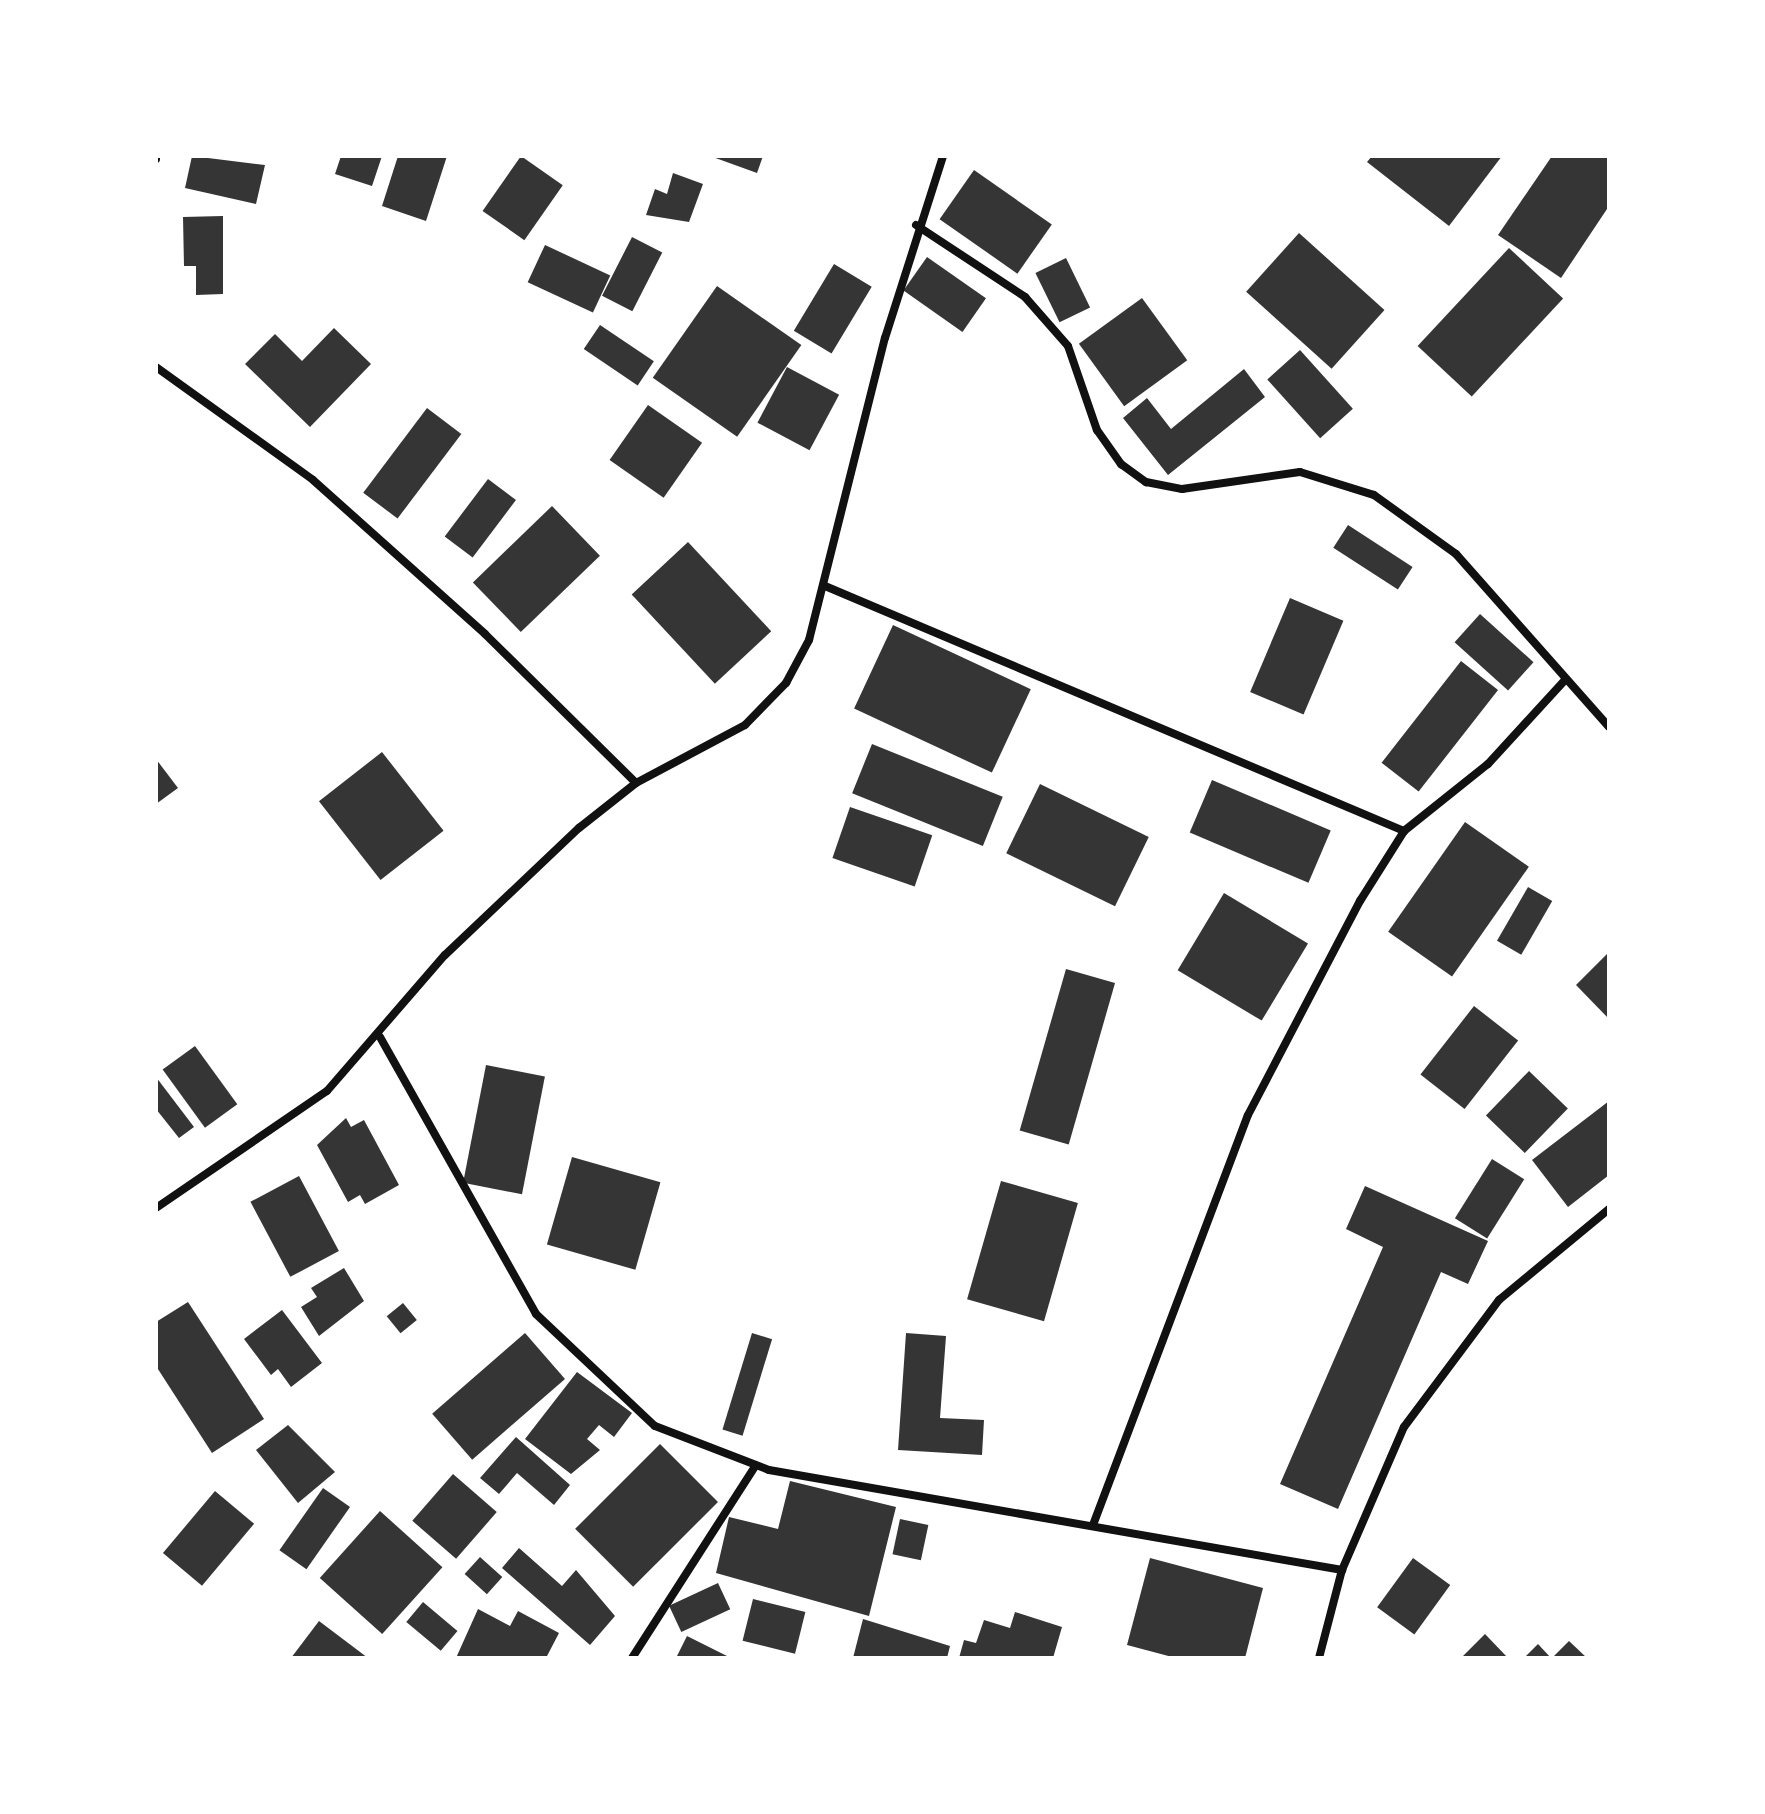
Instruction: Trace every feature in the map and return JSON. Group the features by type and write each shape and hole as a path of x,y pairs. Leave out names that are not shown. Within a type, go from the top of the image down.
{"street":[{"path":"156,1208 327,1091 380,1037 398,1005 490,911 636,783 745,725 786,683 825,586 916,225 943,156"},
{"path":"916,225 1025,297 1068,346 1097,430 1121,464 1146,482 1182,489 1300,472 1374,495 1456,554 1609,727"},
{"path":"156,367 313,480 485,634 636,783"},
{"path":"825,586 1404,831"},
{"path":"1093,1525 1248,1115 1404,831 1488,764 1566,679"},
{"path":"380,1037 536,1314 655,1426 756,1465 1342,1570"},
{"path":"1319,1658 1342,1570 1404,1427 1449,1358 1499,1300 1609,1209"},
{"path":"632,1658 756,1465"}],"building":[{"path":"192,156 265,165 256,204 185,188"},
{"path":"341,156 382,156 372,186 335,174"},
{"path":"398,156 447,156 426,221 382,206"},
{"path":"521,156 563,185 524,240 483,211"},
{"path":"710,156 763,156 757,173"},
{"path":"1372,156 1502,156 1449,226 1367,162"},
{"path":"1552,156 1609,156 1609,206 1561,278 1498,235"},
{"path":"974,170 1052,224 1017,274 940,219"},
{"path":"673,173 703,184 689,222 646,215 655,189 667,194"},
{"path":"223,216 223,294 196,295 196,266 184,266 183,217"},
{"path":"1299,233 1384,310 1332,369 1246,292"},
{"path":"632,237 662,252 632,311 602,296"},
{"path":"545,245 610,275 593,313 528,282"},
{"path":"1509,248 1563,298 1472,396 1418,346"},
{"path":"927,257 986,298 962,332 903,291"},
{"path":"1066,258 1090,307 1060,322 1035,273"},
{"path":"834,264 872,287 832,354 794,331"},
{"path":"717,286 801,345 737,437 653,378"},
{"path":"1142,298 1187,360 1124,406 1079,344"},
{"path":"600,325 654,361 638,385 584,349"},
{"path":"334,328 371,364 310,427 245,364 275,334 302,361"},
{"path":"1300,350 1353,409 1320,438 1267,379"},
{"path":"787,367 839,395 810,450 757,423"},
{"path":"1244,369 1265,397 1168,475 1123,418 1147,398 1171,429"},
{"path":"648,405 702,443 664,498 610,460"},
{"path":"427,408 461,434 398,519 363,493"},
{"path":"488,479 516,500 473,558 445,537"},
{"path":"552,506 600,556 521,632 473,582"},
{"path":"1348,525 1413,567 1398,590 1333,548"},
{"path":"688,542 771,631 715,684 632,595"},
{"path":"1290,598 1343,621 1304,715 1250,692"},
{"path":"1480,614 1534,662 1508,690 1455,642"},
{"path":"893,625 1031,689 992,773 854,708"},
{"path":"1461,661 1498,690 1419,792 1382,763"},
{"path":"872,744 1003,797 983,846 852,793"},
{"path":"382,752 444,831 381,880 319,801"},
{"path":"156,759 178,788 156,804"},
{"path":"1212,780 1331,830 1308,883 1190,832"},
{"path":"1040,784 1149,837 1115,906 1006,853"},
{"path":"850,807 932,835 915,886 832,858"},
{"path":"1465,822 1529,867 1452,977 1388,932"},
{"path":"1528,887 1552,901 1521,955 1497,941"},
{"path":"1224,893 1308,943 1262,1021 1178,970"},
{"path":"1609,952 1609,1019 1576,985"},
{"path":"1066,969 1115,983 1069,1145 1020,1130"},
{"path":"1474,1006 1518,1040 1465,1109 1420,1075"},
{"path":"195,1046 237,1104 205,1128 163,1070"},
{"path":"486,1065 545,1076 522,1194 463,1183"},
{"path":"1529,1071 1568,1109 1525,1153 1486,1116"},
{"path":"156,1077 194,1127 179,1138 156,1109"},
{"path":"1609,1101 1609,1175 1568,1207 1532,1160"},
{"path":"346,1118 351,1127 364,1120 399,1185 365,1204 360,1195 348,1202 317,1145"},
{"path":"572,1157 660,1182 635,1270 547,1244"},
{"path":"1492,1159 1524,1179 1487,1239 1455,1218"},
{"path":"299,1176 339,1251 290,1277 250,1202"},
{"path":"1001,1181 1078,1203 1044,1321 967,1299"},
{"path":"1365,1186 1488,1241 1468,1284 1441,1272 1338,1509 1280,1484 1383,1247 1346,1229"},
{"path":"344,1268 364,1301 319,1336 301,1307 317,1297 311,1288"},
{"path":"188,1302 264,1419 212,1453 156,1366 156,1322"},
{"path":"403,1303 417,1320 401,1333 387,1316"},
{"path":"282,1310 322,1363 291,1387 278,1369 271,1375 244,1339"},
{"path":"525,1333 565,1379 472,1460 432,1414"},
{"path":"752,1333 772,1339 743,1436 722,1430"},
{"path":"906,1333 946,1336 940,1418 984,1420 982,1455 898,1450"},
{"path":"577,1372 632,1413 614,1437 599,1425 587,1439 600,1450 571,1474 525,1439"},
{"path":"288,1425 335,1472 298,1503 256,1450"},
{"path":"516,1437 570,1485 554,1505 517,1473 499,1494 480,1478"},
{"path":"660,1444 718,1502 633,1587 575,1529"},
{"path":"453,1474 497,1512 456,1559 412,1521"},
{"path":"790,1481 896,1507 869,1616 716,1573 729,1517 778,1529"},
{"path":"323,1488 350,1507 306,1569 279,1550"},
{"path":"215,1491 254,1524 202,1586 163,1553"},
{"path":"380,1511 442,1567 382,1634 320,1578"},
{"path":"900,1519 928,1525 921,1560 893,1554"},
{"path":"519,1548 562,1586 576,1570 615,1616 590,1645 502,1568"},
{"path":"480,1557 502,1577 487,1594 465,1574"},
{"path":"1150,1558 1263,1588 1245,1658 1176,1658 1127,1645"},
{"path":"1413,1558 1450,1585 1414,1634 1377,1607"},
{"path":"718,1583 730,1609 681,1632 669,1606"},
{"path":"753,1599 805,1612 795,1654 743,1641"},
{"path":"423,1602 457,1631 441,1651 406,1622"},
{"path":"478,1609 510,1626 518,1611 559,1633 546,1658 456,1658"},
{"path":"1015,1612 1062,1627 1053,1658 959,1658 964,1640 976,1643 984,1620 1010,1628"},
{"path":"863,1619 950,1646 947,1658 853,1658"},
{"path":"319,1621 368,1658 291,1658"},
{"path":"1485,1634 1508,1658 1461,1658"},
{"path":"687,1636 731,1658 676,1658"},
{"path":"1569,1641 1587,1658 1552,1658"},
{"path":"1538,1644 1551,1658 1524,1658"}]}
